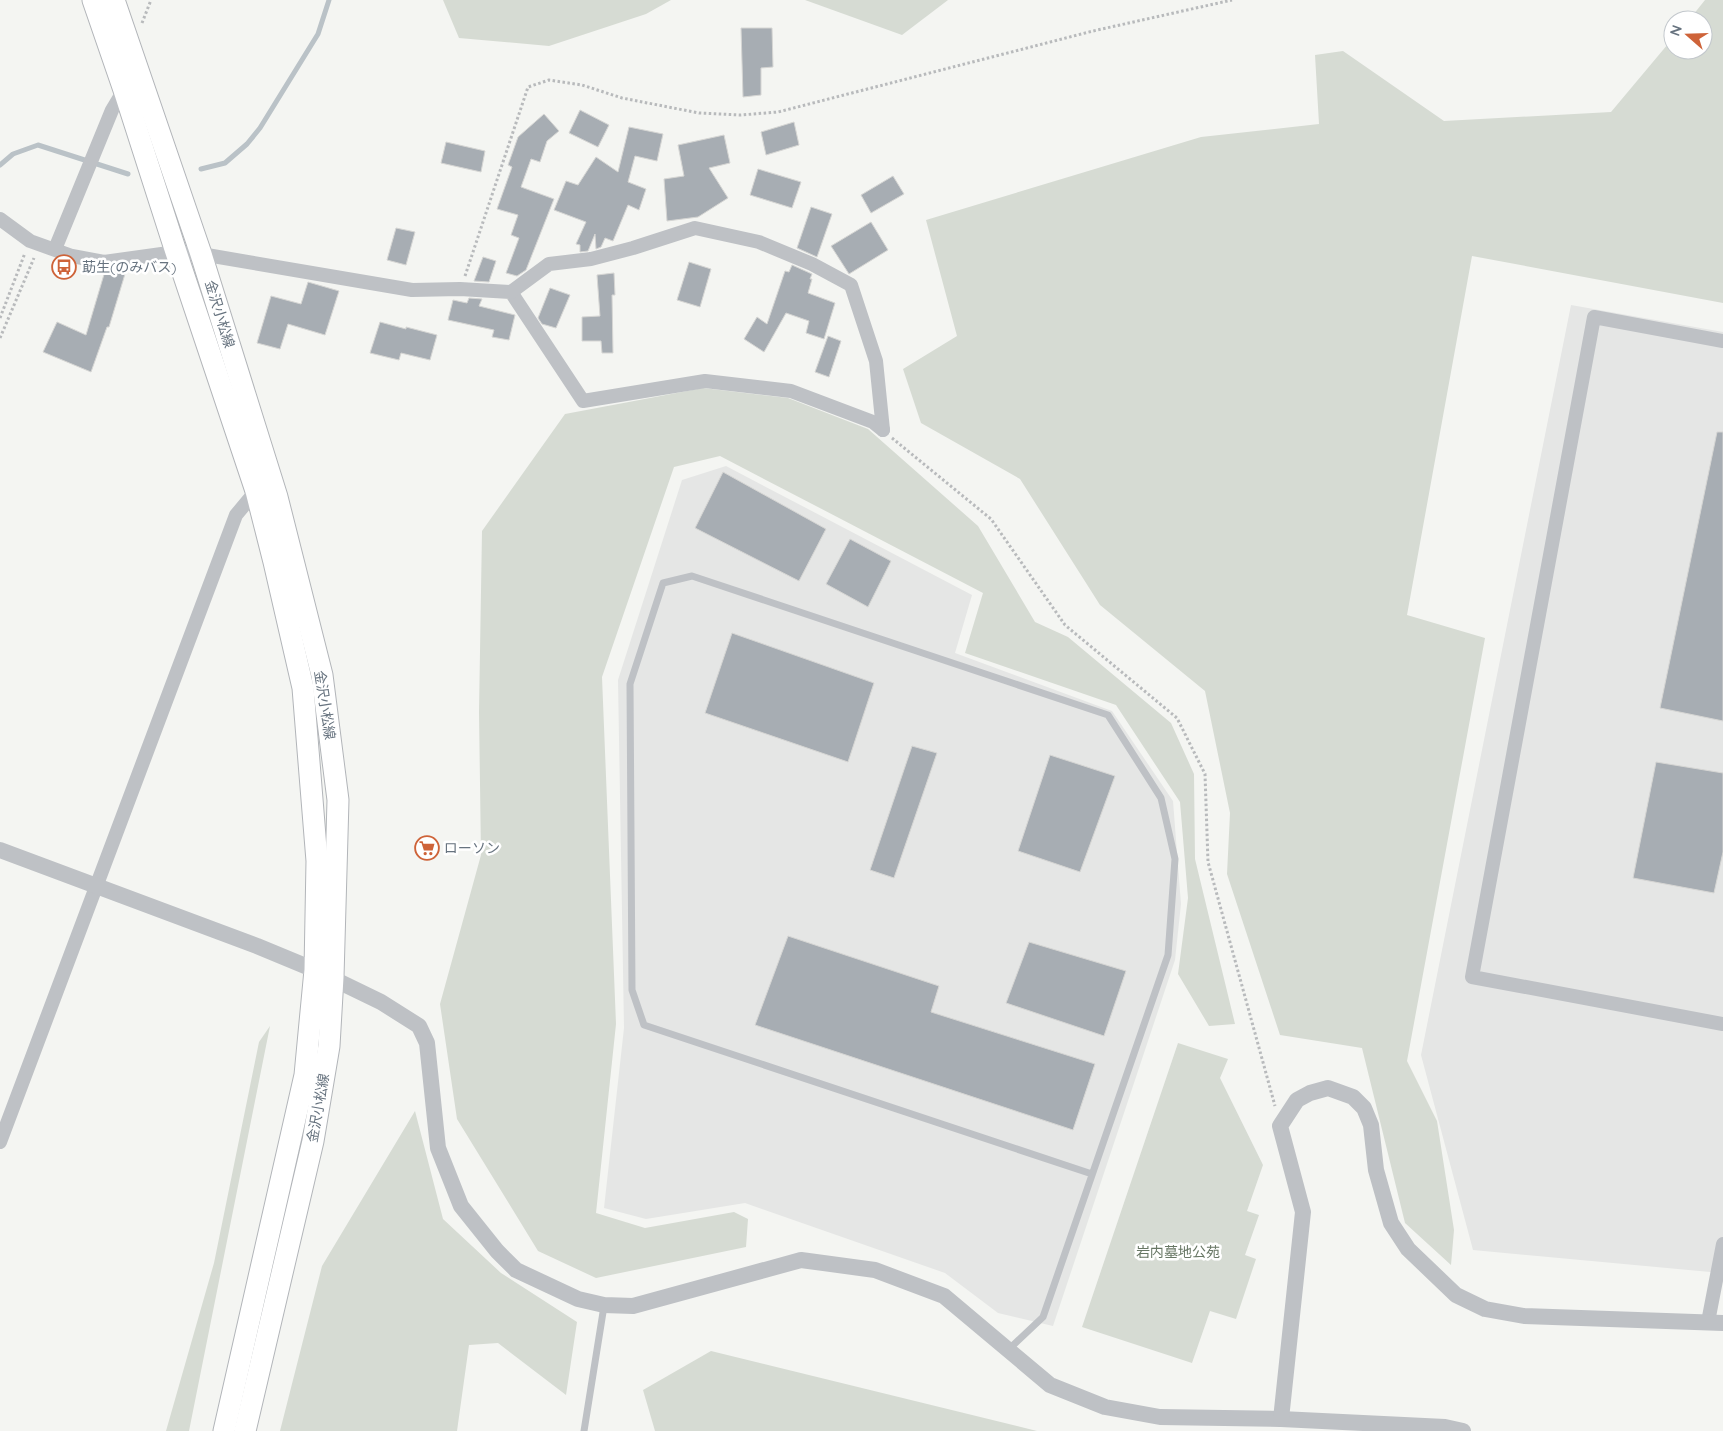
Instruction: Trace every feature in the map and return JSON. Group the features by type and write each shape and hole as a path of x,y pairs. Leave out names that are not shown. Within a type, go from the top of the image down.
{"main road":[{"name":"金沢小松線","path":"93,0 256,491 303,688 329,1046 313,1141 245,1431"},
{"name":"金沢小松線","path":"114,0 201,254 277,497 322,675 338,800 324,973 305,1075 224,1431"}],"street":[{"path":"55,249 112,110 124,90"},
{"path":"0,219 35,242 72,256 104,262 176,252 201,254 412,290 460,289 511,292 549,264 591,259 695,228 758,242 812,264 851,285 876,361 883,430 873,422 790,390 705,381 583,400 511,292"},
{"path":"1723,341 1594,317 1472,977 1723,1024"},
{"path":"0,1142 236,516 256,491"},
{"path":"0,850 324,973 381,1002 419,1026 426,1043 438,1148 461,1206 497,1251 516,1270 578,1298 604,1305 633,1306 801,1260 875,1270 944,1296 1050,1385 1105,1407 1160,1417 1282,1419 1445,1426 1462,1431"},
{"path":"1282,1419 1303,1212 1280,1126 1297,1100 1310,1093 1328,1088 1353,1097 1364,1108 1371,1125 1376,1170 1391,1223 1408,1249 1456,1295 1486,1309 1524,1316 1716,1323 1723,1244"}],"lane":[{"path":"1008,1350 1043,1317 1168,955 1175,859 1162,798 1108,715 692,576 663,583 630,684 632,990 644,1025 1092,1174"},
{"path":"584,1431 604,1305"}],"path":[{"path":"141,26 151,0"},
{"path":"460,289 528,87 549,80 582,85 622,98 699,113 741,115 778,112 1094,31 1232,0"},
{"path":"0,318 35,242"},
{"path":"0,338 35,242"}],"shaded area":[{"path":"1571,305 1723,332 1723,1263 1721,1273 1473,1250 1421,1055"},
{"path":"726,466 972,595 955,653 1112,711 1173,801 1181,904 1175,960 1053,1326 998,1313 945,1273 745,1203 646,1219 604,1208 624,1028 618,680 682,480"}],"green space":[{"path":"443,0 671,0 646,14 549,46 459,38"},
{"path":"805,0 948,0 902,35"},
{"path":"1705,0 1723,0 1723,303 1472,256 1407,615 1485,638 1407,1061 1437,1121 1454,1230 1451,1265 1405,1223 1362,1048 1280,1035 1227,874 1230,813 1205,691 1100,605 1020,479 921,423 903,369 957,336 926,220 1201,137 1319,124 1315,55 1343,51 1444,121 1611,112 1663,50 1663,60 1713,60 1713,10 1697,10"},
{"path":"703,388 788,398 868,429 978,526 1035,622 1068,637 1171,723 1194,774 1195,859 1235,1024 1209,1026 1178,974 1188,898 1180,802 1116,705 965,653 983,593 720,456 674,467 602,677 616,1024 596,1213 645,1228 734,1212 748,1219 746,1247 596,1278 538,1251 457,1119 440,1004 481,855 479,712 482,531 565,414"},
{"path":"270,1026 189,1431 166,1431 214,1263 259,1042"},
{"name":"岩内墓地公苑","path":"1178,1043 1228,1059 1220,1078 1263,1165 1247,1211 1259,1215 1245,1255 1256,1259 1236,1319 1210,1311 1192,1363 1082,1327"},
{"path":"415,1111 443,1219 501,1273 577,1322 566,1395 498,1343 469,1345 457,1431 280,1431 322,1266"},
{"path":"711,1351 1037,1431 655,1431 643,1390"}],"building":[{"path":"741,28 772,28 773,67 761,68 761,95 743,97"},
{"path":"580,110 609,125 598,147 569,133"},
{"path":"544,114 559,131 547,141 540,162 531,159 521,187 554,199 526,270 517,276 506,273 519,238 511,235 518,215 497,209 512,167 508,165 518,137"},
{"path":"794,122 799,145 766,155 761,132"},
{"path":"629,127 663,134 657,161 635,156 628,182 646,189 639,210 628,205 613,241 605,238 601,247 596,249 595,234 588,251 580,252 580,245 576,244 586,222 554,210 566,181 578,185 596,157 618,172"},
{"path":"724,135 730,163 709,168 728,198 698,217 667,221 664,179 684,176 678,145"},
{"path":"446,142 485,151 481,172 441,163"},
{"path":"758,169 801,182 792,208 750,195"},
{"path":"893,176 904,194 871,213 861,195"},
{"path":"811,207 832,214 817,257 797,248"},
{"path":"871,222 888,250 849,274 831,246"},
{"path":"396,228 415,232 406,265 387,260"},
{"path":"483,257 496,261 489,282 474,281"},
{"path":"689,262 711,269 700,307 677,300"},
{"path":"792,265 812,274 808,293 835,303 824,339 806,333 809,321 786,313 764,352 744,339 757,317 767,324 785,271 789,272"},
{"path":"109,270 125,274 109,327 107,327 91,372 43,352 57,322 86,335 105,271"},
{"path":"614,273 615,295 612,295 613,353 602,353 601,341 582,341 582,317 600,316 597,275"},
{"path":"308,282 339,291 325,335 288,324 280,349 257,343 271,296 301,304"},
{"path":"550,288 570,295 556,328 542,324 538,318"},
{"path":"469,298 482,299 479,306 515,315 509,340 492,337 494,330 448,320 453,300 467,303"},
{"path":"380,322 437,335 430,360 401,353 399,360 370,353"},
{"path":"828,336 841,341 829,377 815,372"},
{"path":"1717,432 1723,432 1723,721 1660,708"},
{"path":"723,472 826,529 799,581 695,528"},
{"path":"850,539 891,561 868,607 826,584"},
{"path":"732,633 874,683 848,762 705,713"},
{"path":"912,746 937,753 894,878 870,870"},
{"path":"1050,755 1115,776 1080,872 1018,851"},
{"path":"1656,762 1723,773 1723,852 1714,893 1633,878"},
{"path":"788,936 939,986 931,1012 1095,1064 1073,1130 755,1025"},
{"path":"1029,942 1126,971 1104,1036 1006,1003"}],"waterway":[{"path":"201,169 225,163 247,144 260,128 318,34 329,0"},
{"path":"0,165 13,154 38,145 128,174"}],"place":[{"name":"莇生(のみバス)","path":"64,267"},
{"name":"ローソン","path":"427,848"}]}
